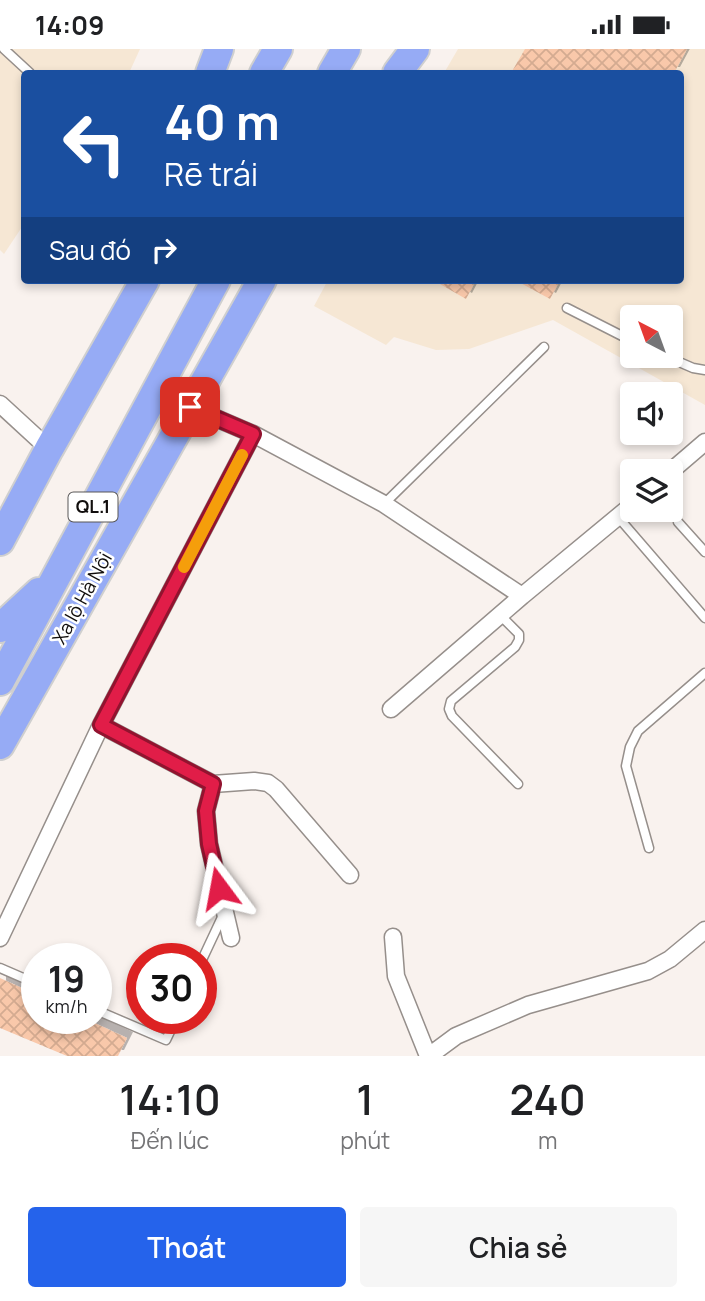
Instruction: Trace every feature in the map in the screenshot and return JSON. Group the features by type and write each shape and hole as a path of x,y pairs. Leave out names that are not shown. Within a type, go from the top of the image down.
{"highway":[{"path":"211,70 219,49"},
{"path":"266,70 278,49"},
{"path":"334,70 346,49"},
{"path":"399,70 415,49"},
{"path":"99,361 125,284"},
{"path":"0,541 143,284"},
{"name":"Xa lộ Hà Nội","path":"0,681 214,284"},
{"name":"Xa lộ Hà Nội","path":"0,745 260,284"},
{"path":"126,445 190,407 187,333"},
{"name":"Xa lộ Hà Nội","path":"0,628 56,577"}],"street":[{"path":"0,404 49,449"},
{"path":"190,407 253,434 384,504 522,596"},
{"path":"0,938 101,725 253,434"},
{"path":"683,461 705,442"},
{"path":"391,709 618,517"},
{"path":"101,725 213,784 254,781 268,783 350,875"},
{"path":"213,784 206,811 209,844 231,938"},
{"path":"393,937 396,976 428,1056 456,1036 528,1005 648,971 670,959 705,930"}],"lane":[{"path":"4,49 27,70"},
{"path":"567,309 620,335"},
{"path":"384,504 544,347"},
{"path":"683,364 705,370"},
{"path":"618,517 705,618"},
{"path":"679,522 705,552"},
{"path":"500,615 519,634 519,640 515,647 451,701 449,709 452,716 518,784"},
{"path":"649,848 626,766 630,747 638,731 705,673"},
{"path":"210,943 225,910"},
{"path":"0,968 21,977"},
{"path":"152,1034 166,1040 169,1034"}],"shaded area":[{"path":"0,49 140,49 130,70 21,70 21,228 4,254 0,250"},
{"path":"458,49 705,49 705,405 683,393 683,382 664,382 639,368 683,368 683,305 620,305 620,357 553,320 469,349 436,350 394,337 386,345 314,306 326,284 684,284 684,70 446,70"}],"building":[{"path":"525,49 687,49 676,70 513,70"},
{"path":"440,284 474,284 466,299"},
{"path":"522,284 558,284 550,299"},
{"path":"0,978 21,988 21,1034 112,1034 112,1031 127,1038 118,1056 67,1056 0,1028"}],"slow traffic":[{"path":"184,567 242,455"}],"route":[{"path":"190,407 253,434 101,725 213,784 206,811 209,844 219,888"}]}
